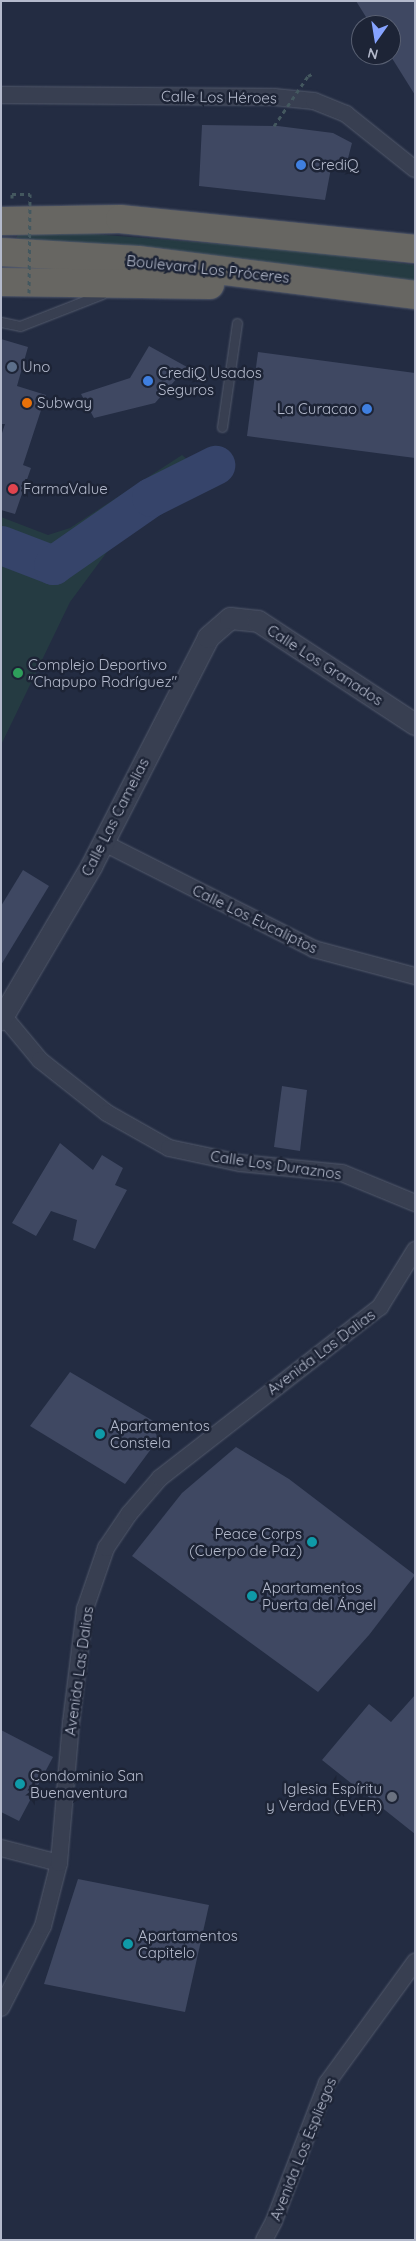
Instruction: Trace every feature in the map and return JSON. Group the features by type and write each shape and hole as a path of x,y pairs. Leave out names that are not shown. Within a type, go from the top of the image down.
{"highway":[{"path":"1,203 39,206 120,219 415,249"},
{"path":"1,221 120,219"},
{"name":"Boulevard Los Próceres","path":"1,252 138,260 403,293"},
{"path":"1,282 124,286 173,283 403,293"}],"street":[{"name":"Calle Los Héroes","path":"1,95 274,97 314,101 346,114 415,169"},
{"name":"Calle Los Granados","path":"230,618 258,622 415,724"},
{"name":"Calle Las Camelias","path":"2,1016 102,842 208,637 230,618"},
{"name":"Calle Los Eucaliptos","path":"102,842 314,949 415,976"},
{"name":"Calle Los Duraznos","path":"2,1016 40,1060 107,1113 169,1148 240,1163 342,1173 415,1203"},
{"name":"Avenida Las Dalias","path":"1,2008 43,1926 59,1863 71,1722 85,1608 106,1548 129,1514 160,1478 380,1307 415,1250"},
{"path":"1,1848 59,1863"},
{"name":"Avenida Los Espliegos","path":"264,2240 274,2221 327,2083 415,1962"}],"lane":[{"path":"1,322 20,326 55,310 124,286"},
{"path":"222,427 237,323"}],"path":[{"path":"274,126 308,76 314,73"},
{"path":"29,293 30,194"}],"shaded area":[{"path":"67,232 310,251 415,265 415,284 16,238 19,233"},
{"path":"182,455 218,486 124,529 70,602 1,745 1,517 48,535 70,528"}],"building":[{"path":"356,1 415,1 415,95 396,65 401,65 401,15 365,15"},
{"path":"202,125 278,126 333,133 352,143 346,166 332,163 325,200 199,186"},
{"path":"1,339 28,347 17,386 46,395 23,465 31,468 15,514 1,510 1,436 5,424 1,424"},
{"name":"CrediQ Usados Seguros","path":"149,346 187,367 155,403 94,418 81,394 130,378"},
{"path":"258,352 415,373 415,458 247,436"},
{"path":"23,870 49,886 1,965 1,906"},
{"path":"282,1086 307,1090 300,1151 274,1147"},
{"path":"60,1143 93,1170 102,1155 123,1168 115,1185 127,1190 95,1249 73,1240 77,1220 51,1211 36,1236 12,1223"},
{"name":"Apartamentos Constela","path":"70,1372 155,1422 157,1441 125,1484 30,1426"},
{"path":"236,1447 289,1479 415,1575 369,1635 318,1692 132,1556 182,1493"},
{"name":"Iglesia Espíritu y Verdad (EVER)","path":"415,1695 415,1834 322,1760 369,1704 391,1722"},
{"name":"Condominio San Buenaventura","path":"1,1730 53,1757 19,1821 1,1812"},
{"name":"Apartamentos Capitelo","path":"78,1879 209,1905 185,2012 44,1984"}],"waterway":[{"path":"1,545 53,565 151,497 215,465"}],"place":[{"name":"CrediQ","path":"301,165"},
{"name":"Uno","path":"12,367"},
{"name":"CrediQ Usados Seguros","path":"148,381"},
{"name":"Subway","path":"27,403"},
{"name":"La Curacao","path":"367,409"},
{"name":"FarmaValue","path":"13,489"},
{"name":"Complejo Deportivo \"Chapupo Rodríguez\"","path":"18,673"},
{"name":"Apartamentos Constela","path":"100,1434"},
{"name":"Peace Corps (Cuerpo de Paz)","path":"312,1542"},
{"name":"Apartamentos Puerta del Ángel","path":"252,1596"},
{"name":"Condominio San Buenaventura","path":"20,1784"},
{"name":"Iglesia Espíritu y Verdad (EVER)","path":"392,1797"},
{"name":"Apartamentos Capitelo","path":"128,1944"}]}
